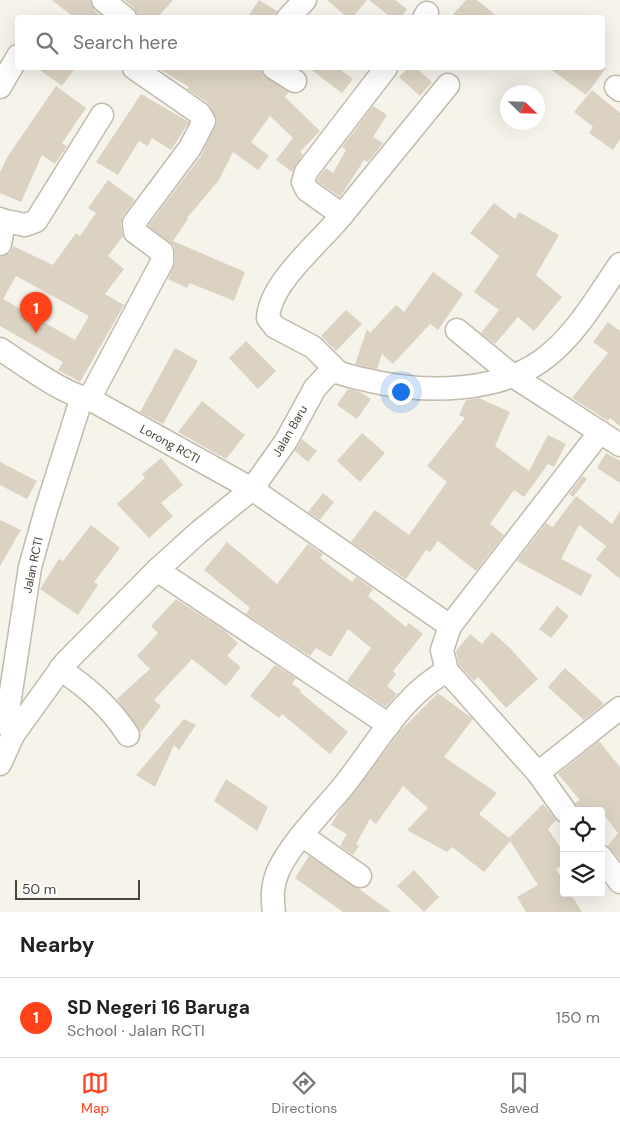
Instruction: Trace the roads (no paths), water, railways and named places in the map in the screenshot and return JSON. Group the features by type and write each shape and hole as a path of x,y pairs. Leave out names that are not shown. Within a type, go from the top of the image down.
{"street":[{"path":"102,0 121,15"},
{"path":"291,15 305,0"},
{"path":"0,87 15,61"},
{"name":"Jalan RCTI","path":"5,747 8,711 30,567 46,510 85,398 94,390 162,262 162,252 135,232 134,223 190,148 204,121 199,113 137,70"},
{"path":"277,70 295,81"},
{"path":"342,215 307,190 303,182 306,172 384,70"},
{"path":"448,85 275,294 269,307 268,318 275,327 313,347 338,372 399,388 446,388 513,376 550,355 565,339 620,264"},
{"path":"0,220 25,225 36,221 102,115"},
{"path":"0,220 3,228 0,244"},
{"path":"457,330 513,376 620,445"},
{"name":"Lorong RCTI","path":"0,349 85,398 252,489 450,626"},
{"name":"Jalan Baru","path":"5,747 60,668 156,570 252,489 286,441 315,388 329,374 338,372"},
{"path":"562,807 538,773 447,671 442,650 450,626 600,432"},
{"path":"156,570 388,725"},
{"path":"60,668 94,693 119,721 128,735"},
{"path":"274,912 271,891 278,871 290,849 303,836 388,725 432,681 447,671"},
{"path":"538,773 620,708"},
{"path":"303,836 360,876"},
{"path":"605,862 620,882"}],"place":[{"name":"SD Negeri 16 Baruga","path":"36,333"}]}
